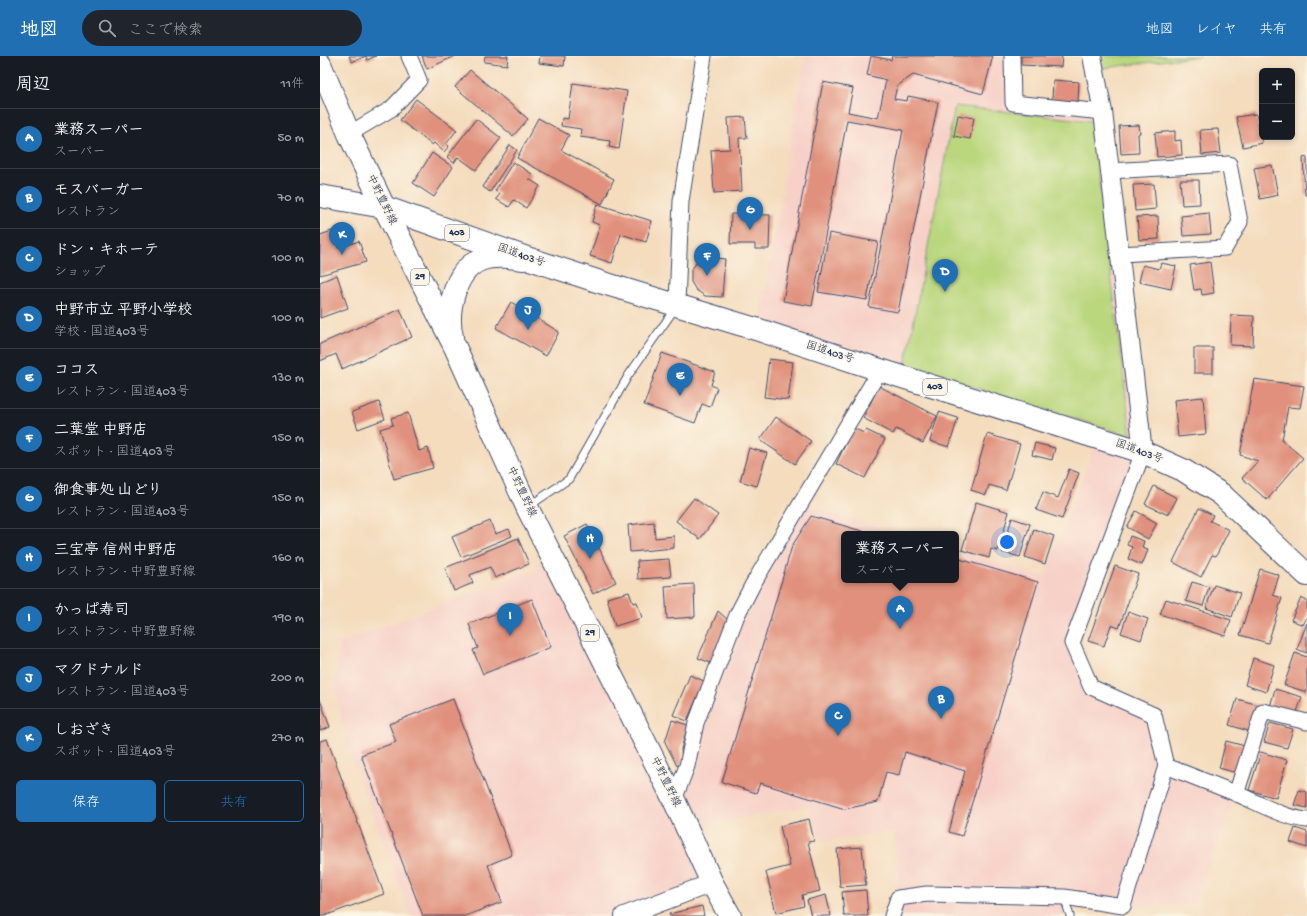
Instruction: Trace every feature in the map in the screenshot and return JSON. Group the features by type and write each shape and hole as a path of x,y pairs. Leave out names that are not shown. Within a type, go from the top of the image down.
{"main road":[{"name":"中野豊野線","path":"320,64 349,134 455,347 528,507 730,916"},
{"name":"国道403号","path":"320,196 384,207 530,259 600,282 759,330 880,370 1143,452 1183,470 1221,494 1307,575"},
{"path":"455,347 450,328 450,315 452,299 458,282 464,273 472,264 481,260 507,257 530,259"}],"street":[{"path":"349,134 391,109 419,80 409,56"},
{"path":"677,305 681,200 704,56"},
{"path":"1012,56 1013,103 1103,112"},
{"path":"892,916 898,898 927,894 1064,897 1123,906 1166,766 1154,715 1092,687 1072,643 1143,452 1103,112 1092,56"},
{"path":"1109,171 1229,164 1240,222 1225,248 1120,254"},
{"path":"674,800 686,766 696,723 737,614 753,584 880,370"},
{"path":"1236,794 1263,711 1307,722"},
{"path":"1166,766 1269,809 1307,820"},
{"path":"624,916 712,882"}],"lane":[{"path":"528,507 569,479 628,376 677,305"},
{"path":"1064,897 1070,916"}],"shaded area":[{"path":"805,56 1012,56 1013,103 1103,112 1143,452 1072,643 1092,687 1154,715 1166,766 1236,794 1193,905 1123,906 1064,897 1070,916 892,916 898,898 895,832 820,841 809,806 687,828 712,883 624,916 411,916 346,741 335,683 340,643 555,562 674,800 737,615 800,504 891,531 841,531 841,583 959,583 959,551 1045,577 1098,438 759,330"}],"green space":[{"path":"1092,56 1201,56 1095,69"},
{"path":"955,106 1092,121 1131,436 905,366"}],"building":[{"path":"349,56 366,56 352,62"},
{"path":"366,56 376,56 367,60"},
{"path":"422,56 455,56 427,69"},
{"path":"485,56 508,56 507,65 484,62"},
{"path":"540,56 565,56 564,66 539,63"},
{"path":"871,56 891,60 892,56 993,56 983,94 913,75 897,86 894,99 907,101 908,96 938,102 898,312 869,307 903,130 847,120 812,306 783,301 823,82 853,88 848,112 878,118 886,80 867,75"},
{"path":"1021,56 1062,56 1061,67 1021,65"},
{"path":"470,70 528,119 513,136 455,87"},
{"path":"1053,80 1079,82 1078,102 1052,100"},
{"path":"573,83 627,91 619,149 609,147 610,141 580,137 581,129 561,126 562,118 568,119"},
{"path":"416,99 457,130 446,144 449,146 444,152 434,143 432,145 400,120"},
{"path":"1256,114 1259,128 1259,140 1261,140 1262,143 1243,147 1236,117"},
{"path":"958,115 974,118 970,139 954,136"},
{"path":"745,117 747,138 739,138 742,191 714,193 711,150 730,149 728,118"},
{"path":"538,118 569,135 561,150 614,179 602,204 517,158"},
{"path":"476,119 501,138 476,170 458,157 454,163 447,157"},
{"path":"1139,125 1139,153 1121,154 1119,126"},
{"path":"1218,129 1221,153 1202,155 1200,130"},
{"path":"1175,131 1175,141 1181,140 1182,155 1157,157 1155,133"},
{"path":"510,145 517,150 490,192 483,187"},
{"path":"432,153 453,167 434,197 413,183"},
{"path":"1307,157 1307,195 1305,195 1303,158"},
{"path":"513,162 532,174 529,179 540,186 526,208 514,200 509,207 496,199 500,194 495,191"},
{"path":"1272,165 1278,195 1260,199 1254,168"},
{"path":"1180,180 1199,180 1200,204 1182,205"},
{"path":"1154,184 1156,209 1135,211 1133,185"},
{"path":"597,204 652,221 646,242 621,234 612,263 590,256 600,225 592,222"},
{"path":"1209,213 1211,234 1183,236 1181,216"},
{"path":"731,214 770,215 769,249 755,249 755,244 730,244"},
{"path":"1158,216 1159,239 1139,240 1137,217"},
{"path":"332,231 338,248 359,241 366,262 320,275 320,235"},
{"path":"829,233 878,242 867,300 818,292"},
{"path":"706,257 725,259 722,297 705,296 696,290 691,282 691,270 697,262"},
{"path":"1210,262 1214,293 1202,295 1201,289 1194,290 1190,265"},
{"path":"1161,263 1176,266 1171,289 1139,282 1143,265 1159,269"},
{"path":"337,275 348,308 320,318 320,282"},
{"path":"511,302 559,332 546,356 496,328"},
{"path":"400,309 412,337 342,369 336,354 320,361 320,344"},
{"path":"1231,315 1254,316 1253,346 1230,345"},
{"path":"1194,348 1213,348 1213,373 1194,373"},
{"path":"662,353 715,372 711,385 717,388 710,407 702,404 695,423 644,405"},
{"path":"769,359 793,362 788,400 764,397"},
{"path":"1254,379 1304,386 1300,408 1288,407 1282,440 1303,458 1267,500 1242,478 1258,461 1240,455"},
{"path":"879,386 937,416 923,443 896,429 893,434 863,418"},
{"path":"1203,397 1206,434 1178,437 1174,400"},
{"path":"379,402 385,419 358,429 352,412"},
{"path":"939,412 958,418 949,447 930,441"},
{"path":"408,413 419,451 428,448 433,468 394,479 380,429 393,425 391,418"},
{"path":"776,417 811,441 795,464 760,440"},
{"path":"853,428 864,433 866,430 885,439 865,478 836,464"},
{"path":"987,434 1020,444 1006,490 989,485 986,495 971,490"},
{"path":"1035,443 1055,448 1052,460 1032,455"},
{"path":"749,448 767,453 757,486 740,481"},
{"path":"1069,469 1079,473 1062,519 1036,510 1043,492 1058,498"},
{"path":"1154,486 1177,498 1168,515 1145,504"},
{"path":"694,498 718,515 700,539 676,521"},
{"path":"976,502 1009,512 998,551 991,549 989,558 962,550"},
{"path":"1199,508 1213,515 1210,521 1229,530 1216,556 1212,555 1201,577 1173,562"},
{"path":"1136,511 1157,523 1148,539 1127,527"},
{"path":"811,516 862,531 841,531 841,583 959,583 959,559 1038,582 962,836 949,832 965,771 905,752 899,775 886,772 878,802 845,809 760,783 756,793 722,782 792,546"},
{"path":"1012,518 1030,524 1020,557 1002,552"},
{"path":"490,521 495,534 509,529 512,536 461,557 452,537"},
{"path":"654,522 655,538 674,536 674,548 630,552 628,525"},
{"path":"587,524 616,582 593,594 564,536"},
{"path":"1034,529 1054,536 1045,564 1025,557"},
{"path":"1130,536 1144,541 1142,548 1148,550 1142,565 1128,559 1132,547 1127,545"},
{"path":"518,538 529,564 495,578 490,567 470,575 473,583 454,591 445,568"},
{"path":"669,559 671,577 638,579 637,561"},
{"path":"1115,566 1138,574 1119,628 1111,625 1104,646 1088,641"},
{"path":"1260,569 1279,575 1273,595 1282,598 1268,643 1240,635"},
{"path":"1192,582 1209,587 1203,606 1186,601"},
{"path":"694,584 695,617 667,619 665,586"},
{"path":"1214,585 1240,593 1232,617 1206,608"},
{"path":"629,592 633,603 637,602 642,618 615,626 607,598"},
{"path":"1301,598 1307,601 1307,617 1303,625 1291,620"},
{"path":"532,599 551,647 483,674 473,650 478,648 469,624"},
{"path":"1166,599 1231,620 1225,636 1160,614"},
{"path":"718,611 729,621 711,663 698,658"},
{"path":"1128,612 1148,619 1141,640 1121,633"},
{"path":"1307,623 1307,653 1297,649"},
{"path":"1295,653 1307,657 1307,692 1284,685"},
{"path":"1253,658 1274,665 1266,692 1245,685"},
{"path":"690,675 704,681 687,721 673,715"},
{"path":"1275,689 1302,697 1296,715 1270,707"},
{"path":"453,699 512,855 488,865 502,902 465,916 423,916 361,755 396,742 389,724"},
{"path":"1237,699 1259,705 1251,732 1229,725"},
{"path":"320,700 330,727 320,731"},
{"path":"672,720 688,725 681,749 682,763 677,766 665,742"},
{"path":"1270,723 1293,729 1287,748 1264,742"},
{"path":"327,739 384,894 324,916 320,916 320,741"},
{"path":"1226,741 1245,746 1237,773 1219,768"},
{"path":"1261,752 1287,760 1276,798 1249,790"},
{"path":"1299,790 1307,792 1307,808 1294,805"},
{"path":"809,819 814,841 808,842 820,891 802,895 804,906 776,913 766,872 790,866 780,826"},
{"path":"1295,828 1307,832 1307,848 1290,842"},
{"path":"862,847 866,885 840,887 837,849"},
{"path":"866,890 868,916 844,916 842,892"},
{"path":"826,895 831,916 811,916 807,900"},
{"path":"702,906 704,916 670,916 669,914"}],"place":[{"name":"御食事処 山どり","path":"750,230"},
{"name":"しおざき","path":"342,255"},
{"name":"二葉堂 中野店","path":"707,276"},
{"name":"中野市立 平野小学校","path":"945,292"},
{"name":"マクドナルド","path":"528,330"},
{"name":"ココス","path":"680,396"},
{"name":"三宝亭 信州中野店","path":"590,559"},
{"name":"業務スーパー","path":"900,629"},
{"name":"かっぱ寿司","path":"510,636"},
{"name":"モスバーガー","path":"941,719"},
{"name":"ドン・キホーテ","path":"838,736"}]}
